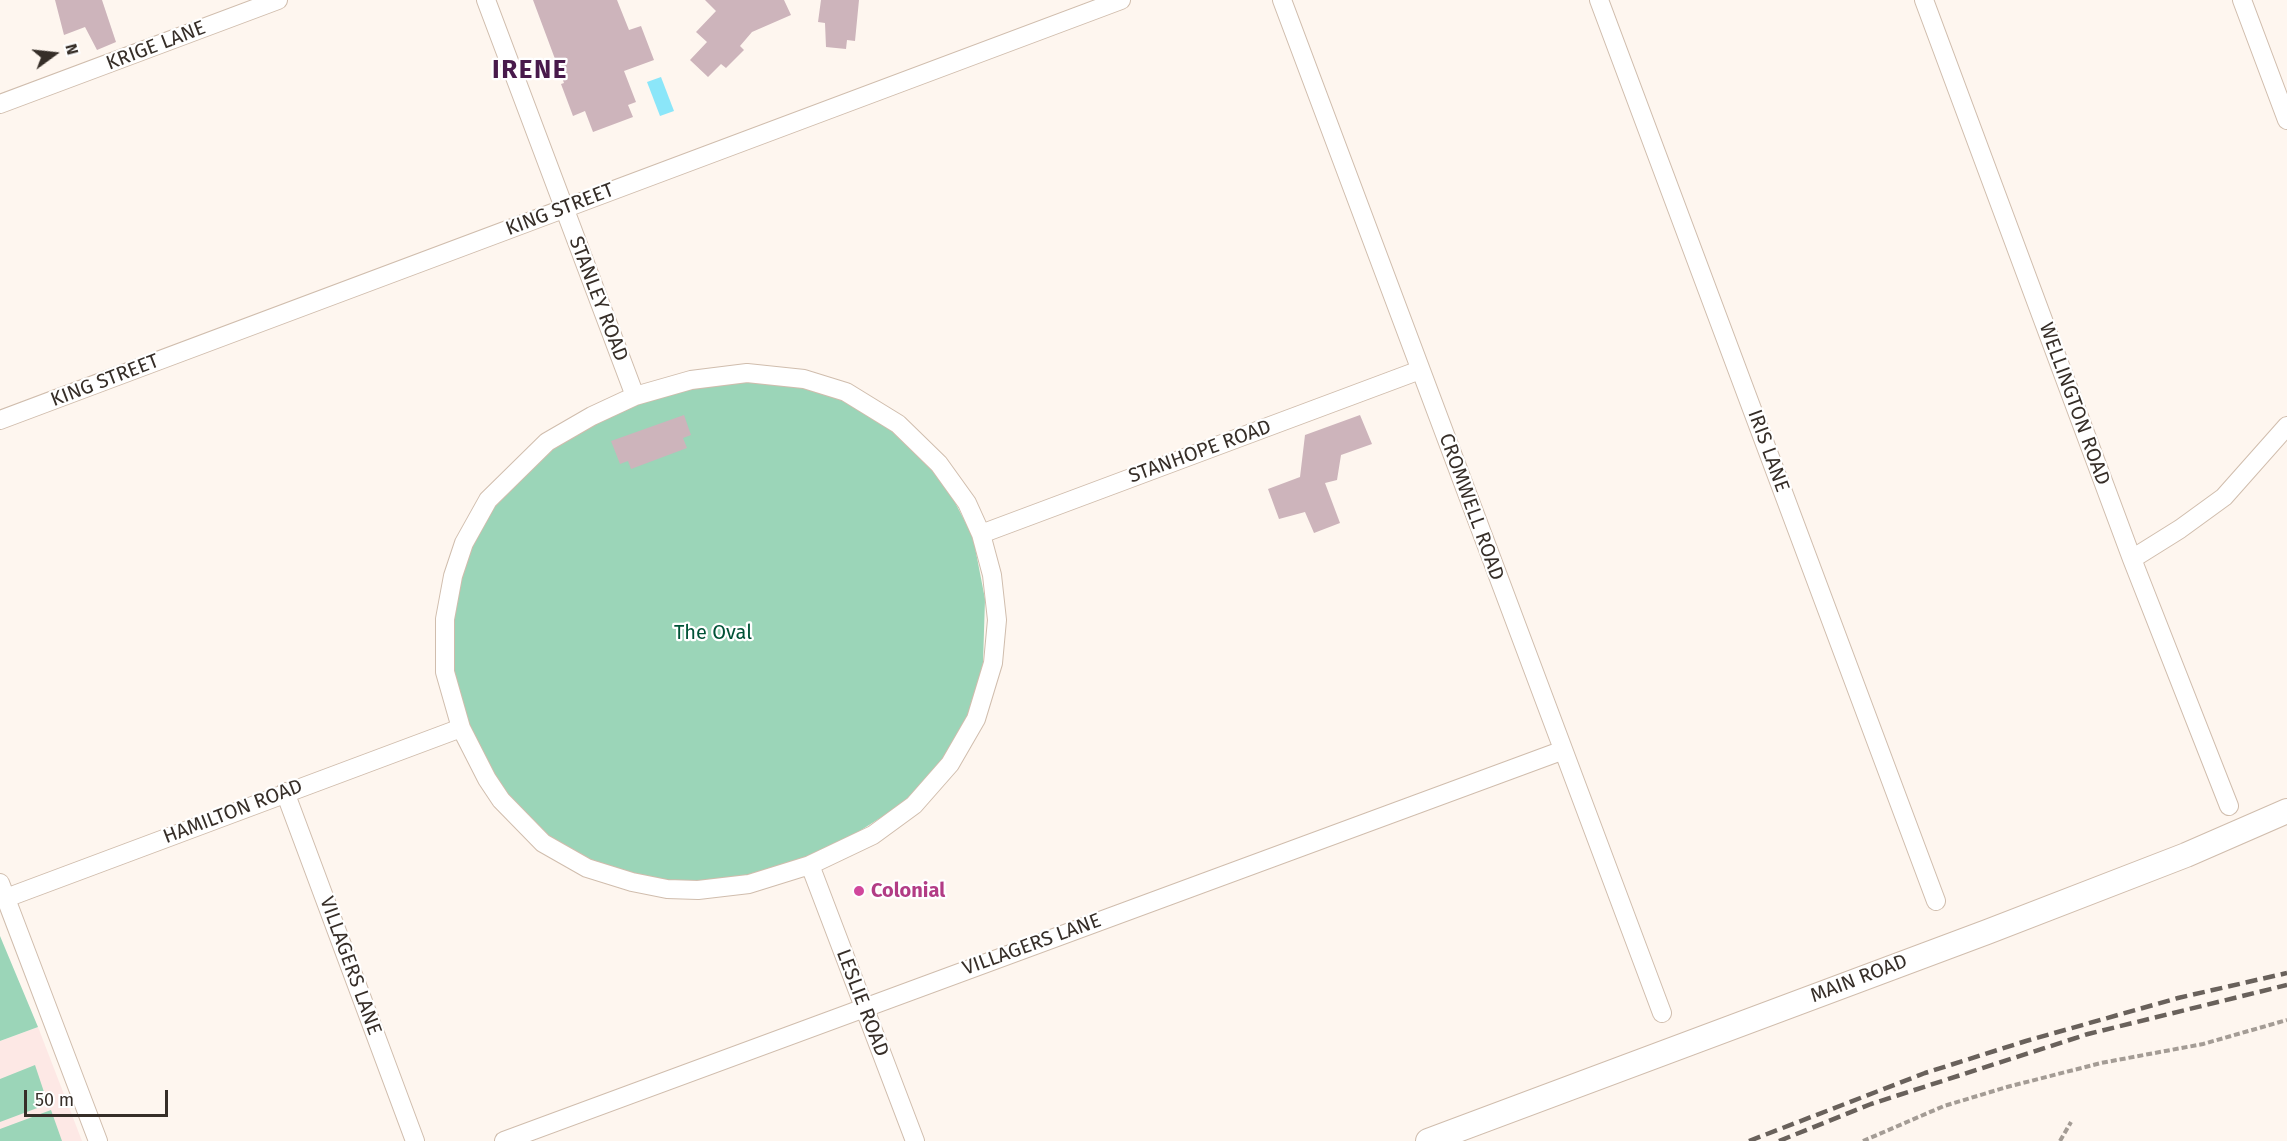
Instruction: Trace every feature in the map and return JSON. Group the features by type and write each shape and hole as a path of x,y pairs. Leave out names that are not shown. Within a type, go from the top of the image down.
{"main road":[{"name":"MAIN ROAD","path":"1428,1141 1987,932 2186,855 2287,812"}],"street":[{"name":"KRIGE LANE","path":"0,104 278,0"},
{"name":"STANLEY ROAD","path":"486,0 635,396"},
{"name":"KING STREET","path":"0,420 1121,0"},
{"name":"CROMWELL ROAD","path":"1282,0 1561,751 1662,1013"},
{"name":"IRIS LANE","path":"1599,0 1936,901"},
{"name":"WELLINGTON ROAD","path":"1924,0 2132,559 2229,806"},
{"path":"2242,0 2287,120"},
{"name":"STANHOPE ROAD","path":"981,534 1420,370"},
{"path":"747,373 804,378 838,389 861,400 898,424 925,447 962,494 981,534 992,575 997,620 993,663 985,695 972,728 942,776 914,805 873,835 810,865 749,884 698,890 667,889 641,884 587,868 543,843 501,800 473,755 461,728 445,672 445,619 457,563 483,507 545,444 586,419 635,396 692,380 747,373"},
{"path":"2132,559 2180,530 2224,497 2287,426"},
{"name":"HAMILTON ROAD","path":"3,891 461,728"},
{"name":"VILLAGERS LANE","path":"504,1141 1561,751"},
{"name":"VILLAGERS LANE","path":"285,792 415,1141"},
{"name":"LESLIE ROAD","path":"810,865 915,1141"},
{"path":"3,891 98,1141"}],"path":[{"path":"1863,1141 1944,1106 2007,1087 2101,1063 2203,1044 2287,1020"},
{"path":"2060,1141 2071,1122"}],"shaded area":[{"path":"38,1027 82,1141 0,1141 0,1041"}],"green space":[{"name":"The Oval","path":"813,379 908,438 945,483 973,537 985,599 983,663 969,715 936,772 899,806 803,867 739,880 670,886 612,872 546,845 495,791 444,674 454,560 483,500 545,442 677,384"},
{"path":"0,936 38,1027 0,1041"},
{"path":"35,1065 48,1104 0,1122 0,1079"},
{"path":"51,1110 62,1141 0,1141 0,1129"}],"water":[{"path":"661,77 674,111 660,116 647,82"}],"building":[{"path":"55,0 102,0 116,42 97,50 85,27 64,35"},
{"path":"533,0 617,0 629,30 641,26 654,60 624,71 636,102 628,105 633,117 593,132 585,111 573,116 561,84 564,83"},
{"path":"705,0 784,0 791,15 752,32 740,46 744,50 726,68 721,64 708,77 690,60 707,42 696,32 716,11"},
{"path":"821,0 859,0 855,41 847,40 846,49 826,47 825,23 818,22"},
{"path":"684,415 691,435 683,438 687,448 631,469 628,461 620,464 611,441"},
{"path":"1360,415 1372,444 1341,455 1337,480 1325,483 1340,523 1314,533 1305,512 1279,519 1268,489 1300,477 1305,435"}],"railway":[{"path":"1749,1141 1925,1073 2026,1041 2178,998 2287,973"},
{"path":"1779,1141 1871,1104 2088,1034 2287,985"}],"place":[{"name":"Colonial","path":"859,891"}],"district":[{"name":"IRENE","path":"530,71"}]}
